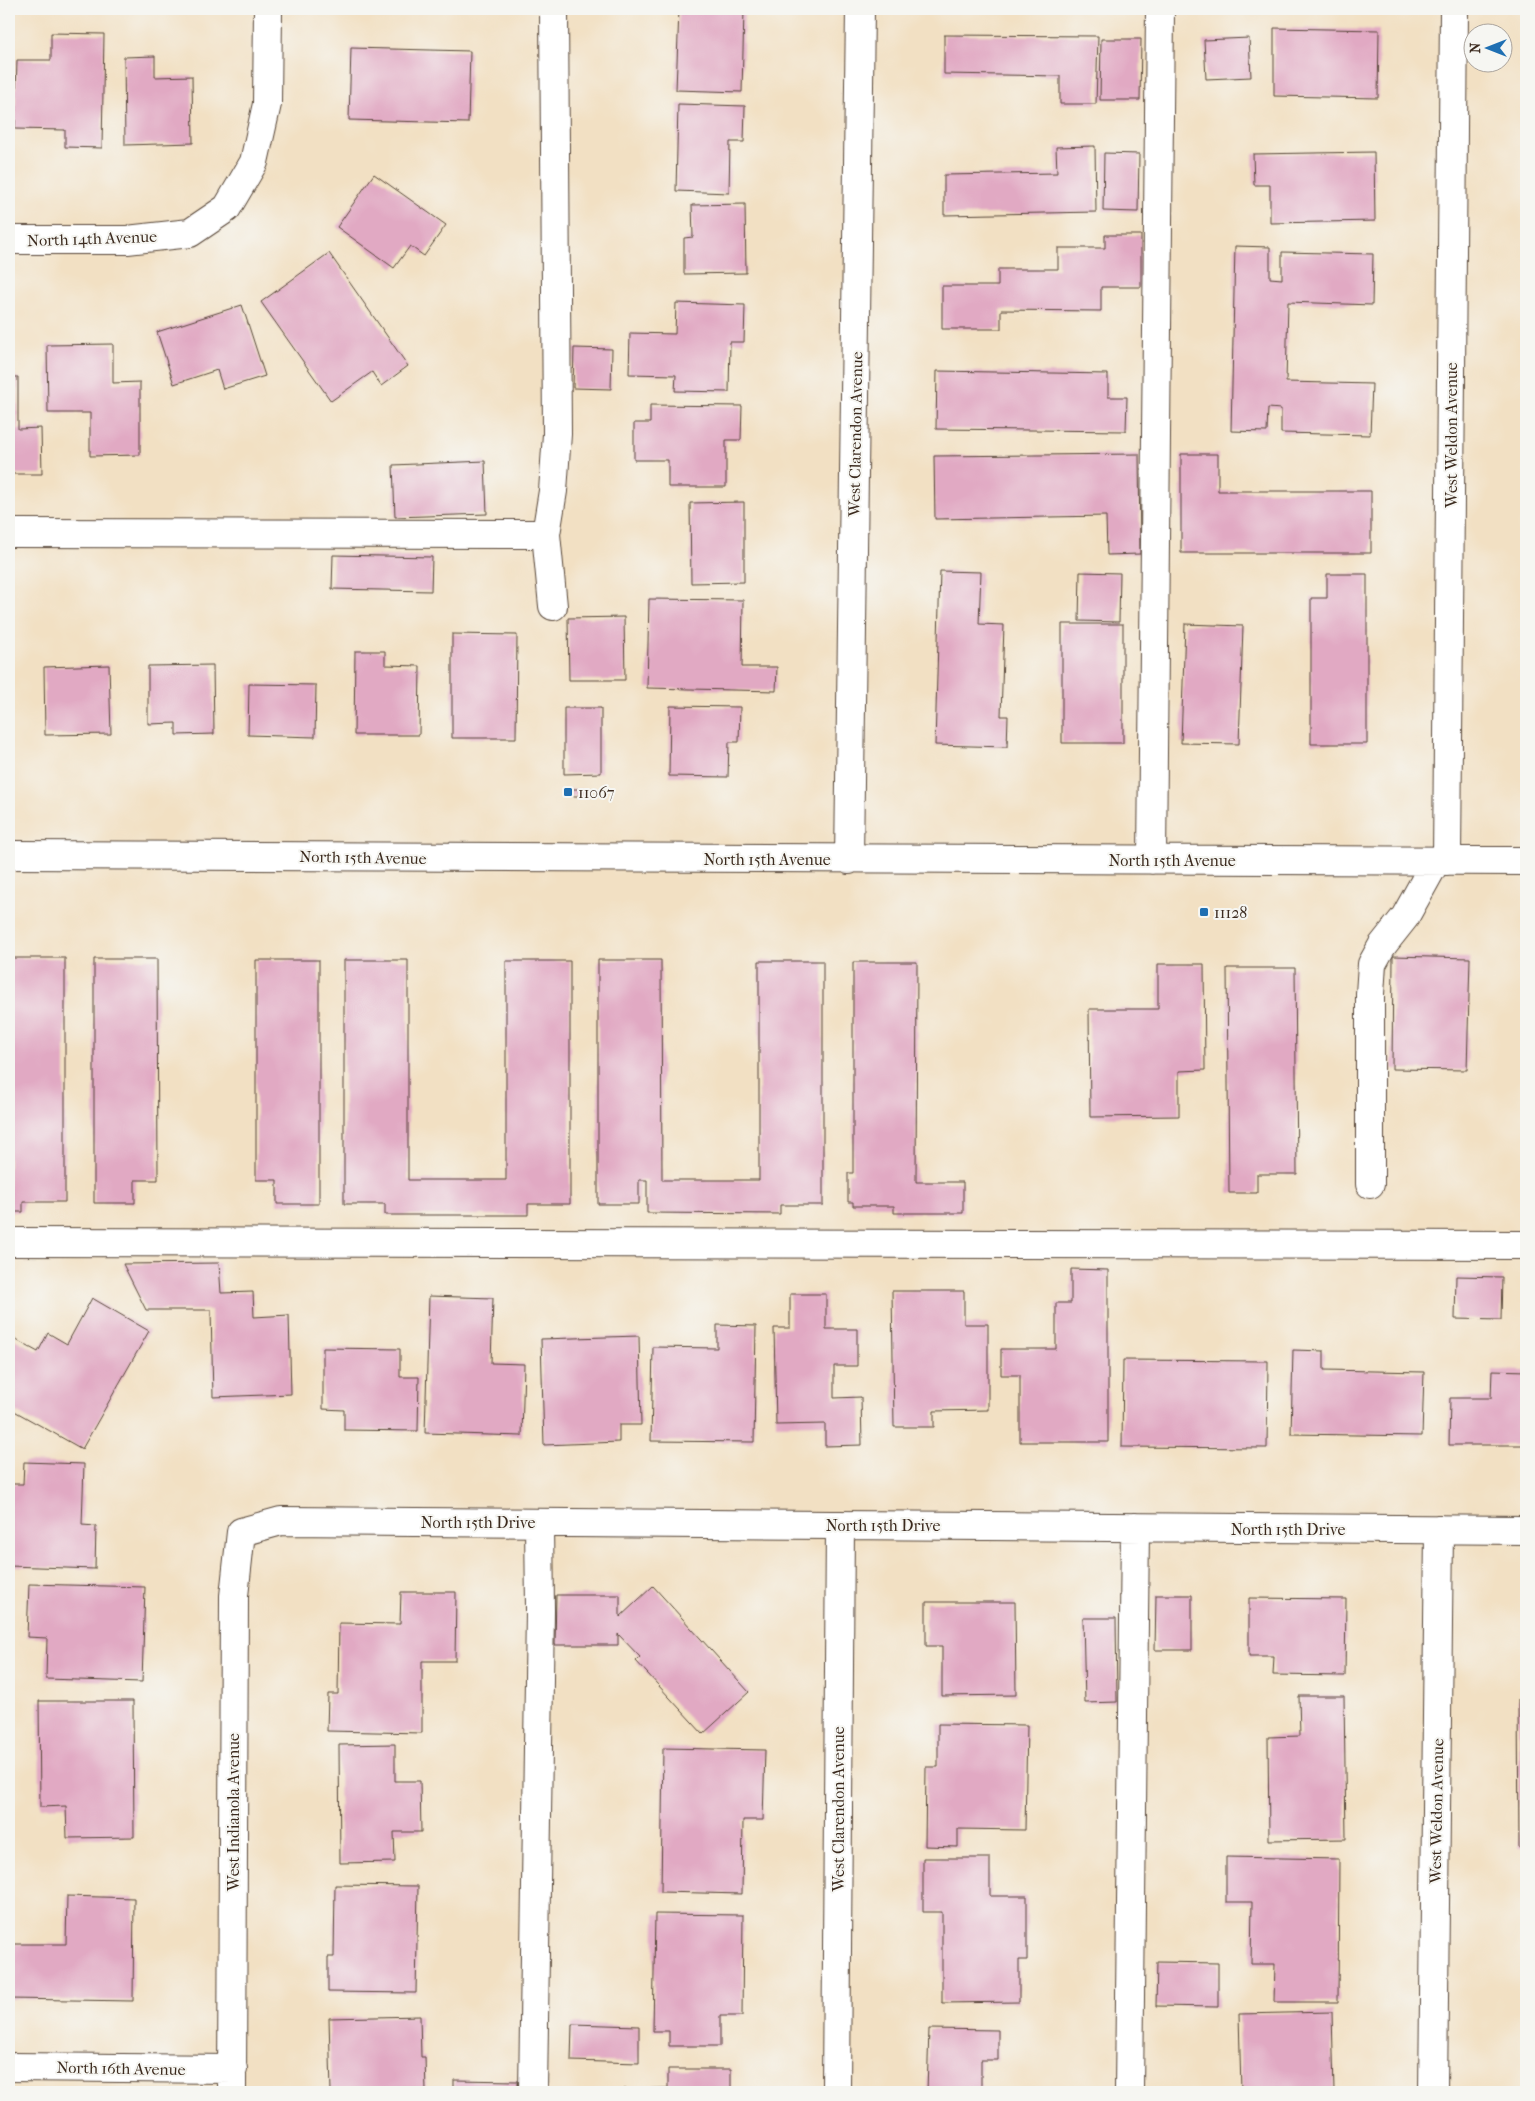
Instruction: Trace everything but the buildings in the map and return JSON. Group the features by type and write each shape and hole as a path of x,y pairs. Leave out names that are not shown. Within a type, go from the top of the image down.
{"street":[{"name":"North 14th Avenue","path":"9,240 127,240 190,233 227,208 254,162 267,104 268,9"},
{"path":"552,606 546,534 557,434 554,9"},
{"name":"West Clarendon Avenue","path":"849,860 860,9"},
{"path":"1152,860 1160,9"},
{"name":"West Weldon Avenue","path":"1442,861 1454,9"},
{"path":"9,533 546,534"},
{"name":"North 15th Avenue","path":"9,856 1526,861"},
{"path":"1370,1184 1370,994 1372,964 1382,946 1405,917 1442,861"},
{"path":"9,1242 1526,1245"},
{"name":"North 15th Drive","path":"241,1532 281,1521 1526,1530"},
{"path":"533,2092 540,1610 539,1523"},
{"name":"West Clarendon Avenue","path":"836,2092 840,1525"},
{"path":"1129,2092 1135,1527"},
{"name":"West Weldon Avenue","path":"1432,2092 1439,1530"},
{"name":"West Indianola Avenue","path":"232,2081 234,1596 241,1532"},
{"name":"North 16th Avenue","path":"9,2067 232,2081"}],"place":[{"name":"11067","path":"568,792"},
{"name":"11128","path":"1204,912"}]}
